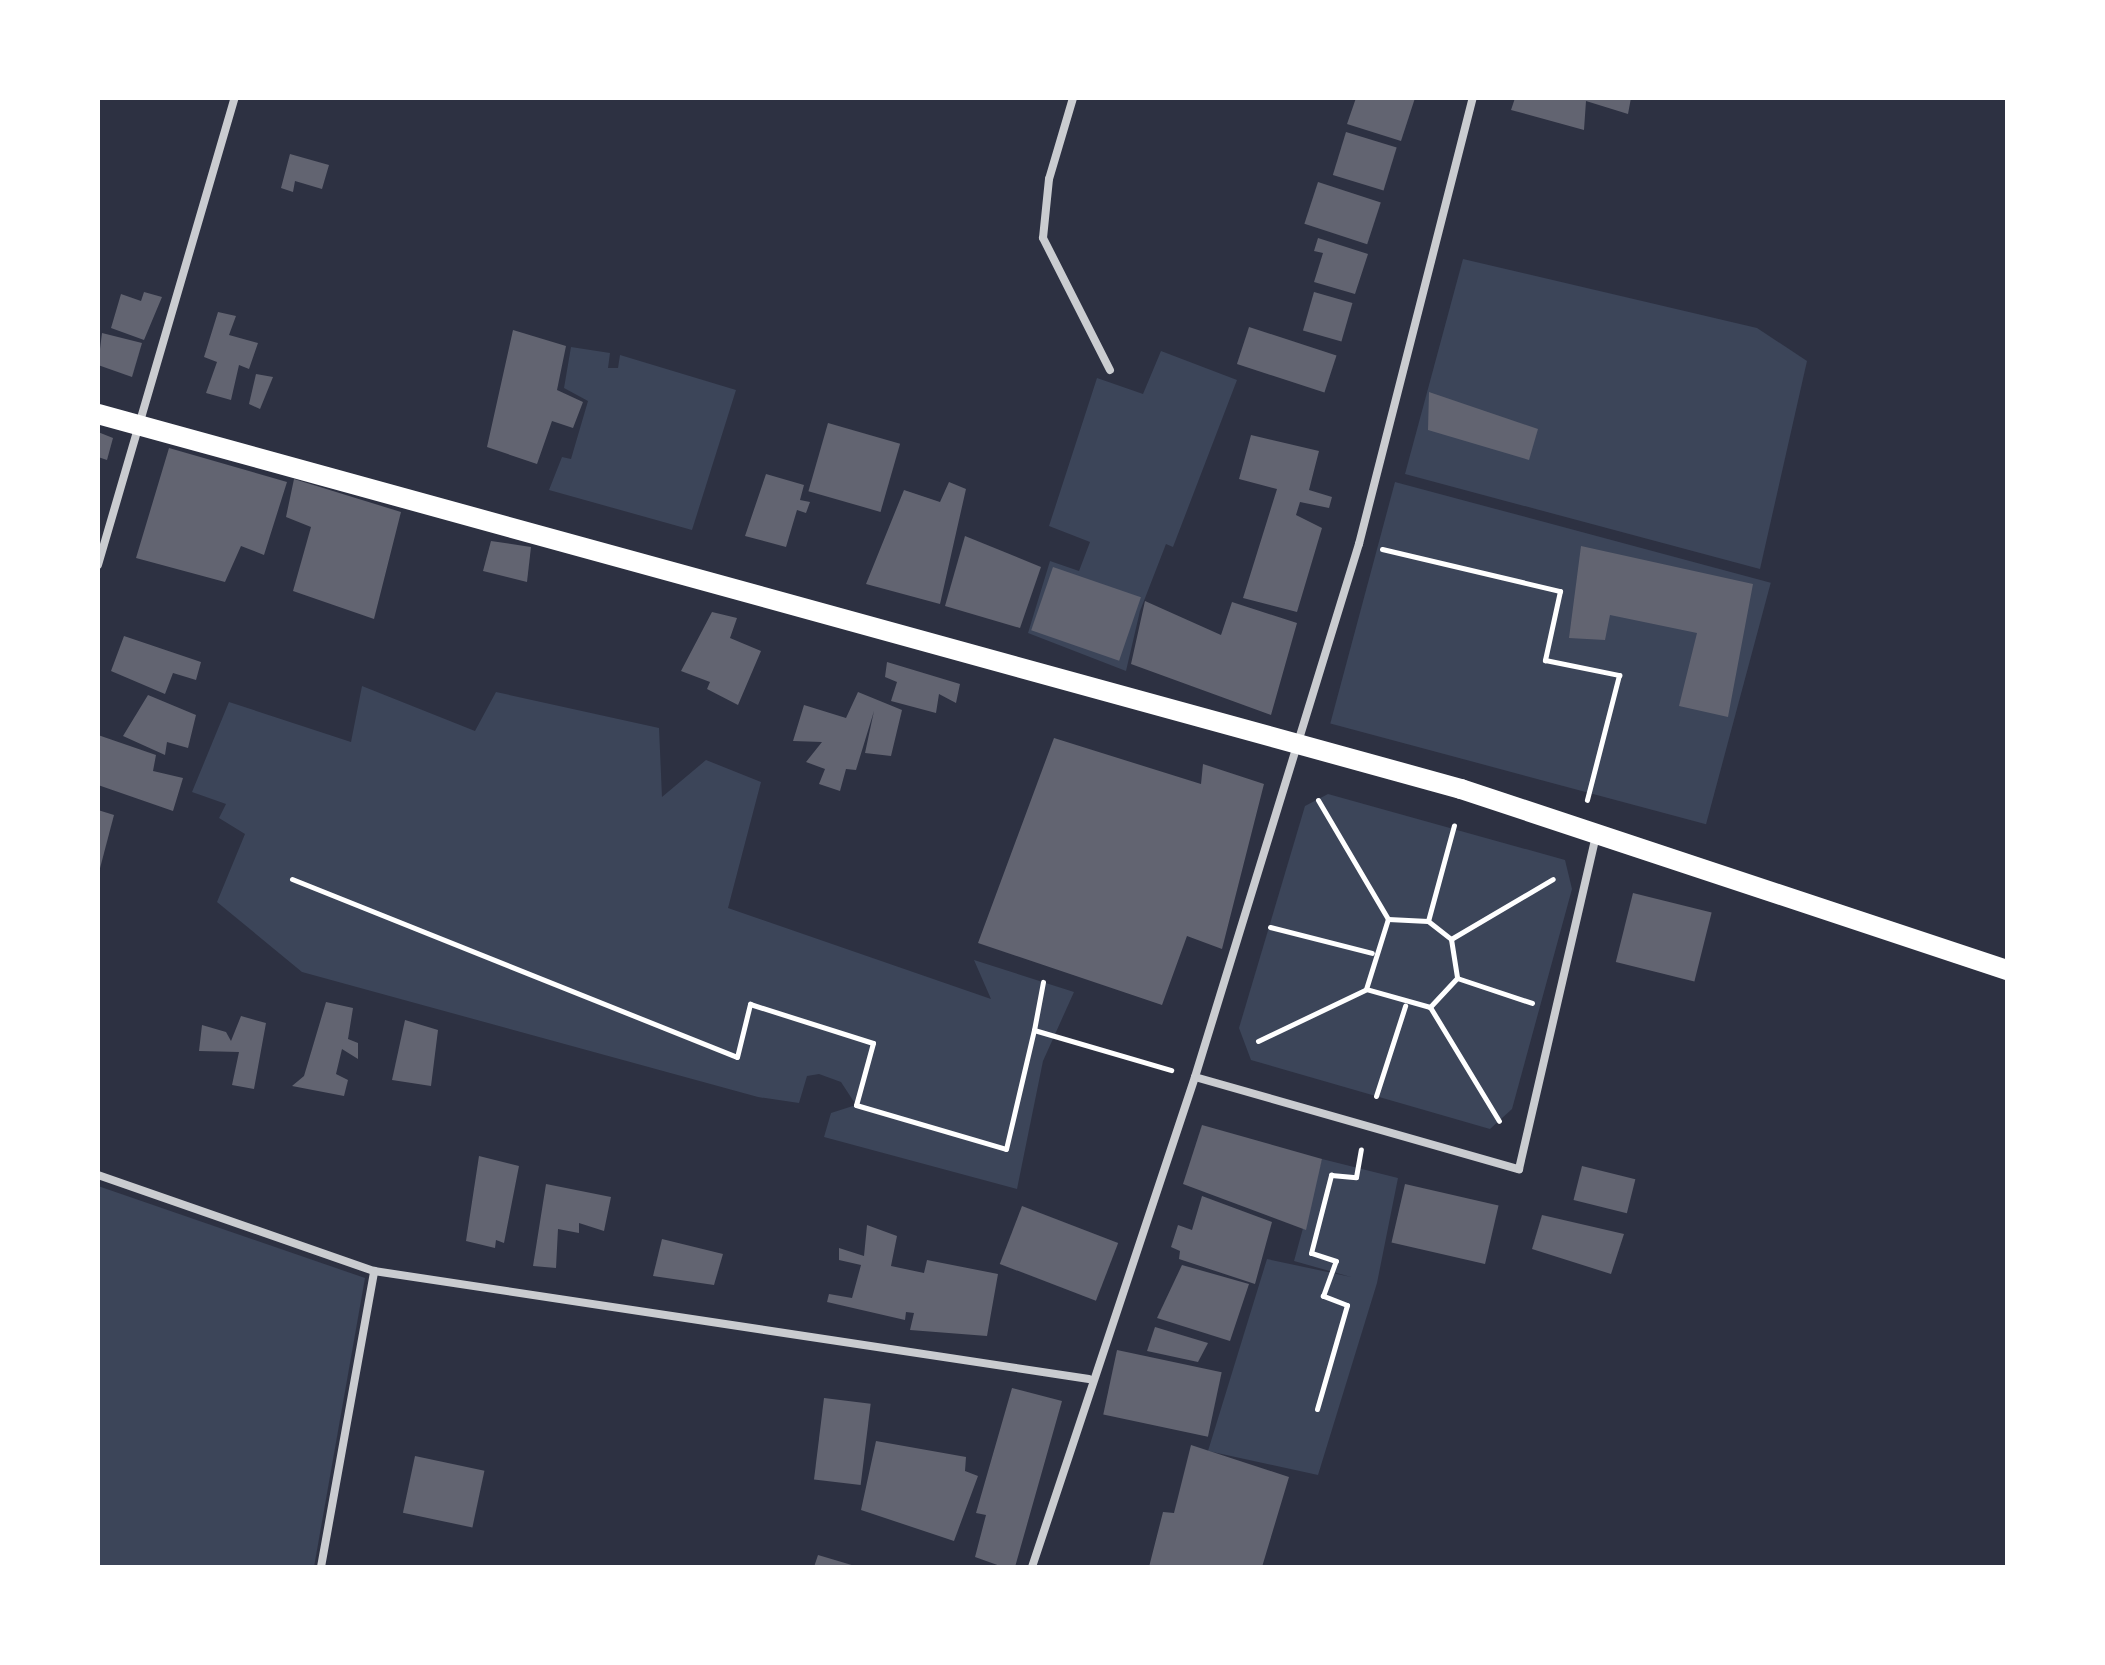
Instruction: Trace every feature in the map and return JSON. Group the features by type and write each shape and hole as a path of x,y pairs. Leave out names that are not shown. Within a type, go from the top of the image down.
{"main road":[{"path":"98,414 1299,744 1588,831 2007,970"}],"street":[{"path":"98,565 235,98"},
{"path":"1073,98 1049,179 1043,238 1110,370"},
{"path":"1032,1567 1089,1379 1195,1077 1299,744 1359,544 1473,98"},
{"path":"1195,1077 1365,1128 1519,1169 1588,831"},
{"path":"98,1175 374,1271 1089,1379"},
{"path":"321,1567 374,1271"}],"path":[{"path":"1359,544 1560,591 1545,660 1619,675 1588,831"},
{"path":"1318,800 1388,919"},
{"path":"1428,921 1454,825"},
{"path":"292,879 737,1057 750,1004 873,1043 856,1105 1006,1149 1043,982"},
{"path":"1451,939 1553,879"},
{"path":"1388,919 1428,921 1451,939 1457,978"},
{"path":"1366,989 1372,953 1388,919"},
{"path":"1270,927 1372,953"},
{"path":"1457,978 1540,1005"},
{"path":"1258,1041 1366,989 1405,1006 1430,1007 1457,978"},
{"path":"1376,1096 1405,1006"},
{"path":"1430,1007 1499,1121"},
{"path":"1034,1030 1195,1077"},
{"path":"1317,1409 1347,1305 1323,1296 1336,1261 1311,1253 1331,1175 1356,1177 1365,1128"}],"shaded area":[{"path":"1463,259 1757,328 1807,361 1760,569 1405,474"},
{"path":"571,347 610,353 608,368 618,368 620,355 736,390 692,530 549,490 562,457 571,459 588,401 564,388"},
{"path":"1161,351 1237,380 1173,547 1166,544 1140,611 1126,671 1028,633 1050,561 1079,571 1090,542 1049,526 1097,378 1143,394"},
{"path":"1395,482 1771,583 1706,824 1330,723"},
{"path":"362,686 475,731 496,692 659,728 662,797 706,760 761,782 728,908 991,999 974,960 1074,992 1043,1061 1017,1189 824,1137 831,1113 856,1105 841,1082 819,1074 807,1076 799,1103 758,1097 302,972 217,902 245,834 219,818 226,804 192,792 229,702 351,742"},
{"path":"1328,794 1565,860 1572,889 1512,1109 1490,1129 1251,1060 1239,1028 1305,806"},
{"path":"1322,1159 1398,1178 1377,1283 1318,1475 1208,1451 1267,1259 1351,1277 1294,1261"},
{"path":"98,1186 365,1278 314,1567 98,1567"}],"building":[{"path":"1356,98 1415,98 1401,141 1347,124"},
{"path":"1515,98 1631,98 1628,114 1586,101 1584,130 1511,110"},
{"path":"1346,132 1397,147 1384,191 1333,175"},
{"path":"290,154 329,165 322,189 295,181 293,192 281,188"},
{"path":"1318,182 1381,202 1367,244 1304,224"},
{"path":"1318,238 1368,254 1355,294 1314,282 1323,253 1314,251"},
{"path":"144,292 162,297 144,340 111,328 121,294 141,301"},
{"path":"1314,292 1352,303 1341,341 1303,330"},
{"path":"218,312 236,316 229,335 258,343 249,369 239,365 231,400 206,393 217,362 204,357"},
{"path":"1249,327 1336,355 1324,393 1237,364"},
{"path":"513,330 566,346 557,390 583,402 573,428 552,421 537,464 487,447"},
{"path":"102,333 142,343 132,377 98,365"},
{"path":"256,374 273,377 260,409 249,404"},
{"path":"1429,392 1538,429 1529,460 1428,430"},
{"path":"828,423 900,444 881,512 808,491"},
{"path":"98,432 113,438 107,460 98,457"},
{"path":"1251,435 1319,451 1309,490 1332,497 1329,508 1300,502 1296,515 1322,528 1297,612 1243,598 1277,489 1239,479"},
{"path":"169,448 287,482 264,555 241,546 225,582 136,558"},
{"path":"766,474 804,485 800,500 810,502 806,513 797,510 786,547 745,536"},
{"path":"294,479 401,512 374,619 293,591 311,527 286,517"},
{"path":"949,482 966,489 940,604 866,584 904,490 940,502"},
{"path":"965,536 1041,567 1020,628 945,606"},
{"path":"491,541 531,547 527,582 483,571"},
{"path":"1581,546 1753,584 1728,717 1679,706 1697,633 1610,615 1605,640 1569,638"},
{"path":"1053,567 1141,597 1119,661 1031,630"},
{"path":"1145,601 1221,635 1232,602 1297,623 1271,715 1131,664"},
{"path":"712,612 737,618 730,638 761,651 738,705 707,689 710,682 681,671"},
{"path":"124,636 201,662 196,680 173,673 165,694 111,671"},
{"path":"887,662 960,684 956,703 939,694 936,713 891,701 897,682 885,677"},
{"path":"858,692 902,710 891,756 865,753 874,711 856,770 846,769 840,791 819,784 825,769 806,762 822,742 793,741 804,705 846,718"},
{"path":"148,695 196,715 188,748 167,742 165,755 123,736"},
{"path":"98,735 156,755 153,771 183,778 173,811 98,785"},
{"path":"1054,738 1201,784 1203,764 1264,784 1222,949 1187,936 1162,1005 978,943"},
{"path":"98,810 114,815 99,872 98,872"},
{"path":"1633,893 1712,913 1694,981 1616,962"},
{"path":"326,1002 353,1008 348,1039 358,1043 358,1059 342,1049 336,1074 348,1080 344,1096 292,1086 304,1076"},
{"path":"241,1016 266,1023 254,1089 232,1085 239,1052 199,1051 202,1025 226,1032 231,1041"},
{"path":"405,1020 438,1030 431,1086 392,1080"},
{"path":"1202,1125 1322,1159 1306,1230 1183,1184"},
{"path":"479,1156 519,1166 504,1243 496,1240 495,1248 466,1241"},
{"path":"1582,1166 1635,1179 1627,1213 1574,1200"},
{"path":"546,1184 611,1197 604,1231 579,1223 579,1233 558,1229 556,1268 533,1266"},
{"path":"1405,1184 1499,1206 1485,1264 1392,1242"},
{"path":"1202,1196 1272,1222 1255,1284 1179,1259 1180,1251 1171,1247 1178,1225 1192,1230"},
{"path":"1022,1206 1118,1243 1096,1301 1000,1264"},
{"path":"1542,1215 1624,1234 1611,1274 1532,1249"},
{"path":"867,1225 897,1236 891,1266 924,1273 927,1260 998,1274 987,1336 910,1330 914,1313 906,1312 905,1320 827,1302 829,1294 852,1298 861,1265 839,1260 839,1248 864,1256"},
{"path":"662,1239 723,1254 714,1285 653,1276"},
{"path":"1182,1265 1249,1284 1230,1341 1157,1318"},
{"path":"1155,1327 1208,1343 1198,1362 1147,1351"},
{"path":"1117,1350 1222,1372 1208,1437 1103,1415"},
{"path":"1012,1388 1062,1401 1015,1567 1003,1567 975,1557 986,1515 976,1513"},
{"path":"824,1398 871,1404 861,1485 814,1479"},
{"path":"876,1441 966,1457 965,1471 978,1476 954,1541 861,1510"},
{"path":"1191,1445 1289,1477 1262,1567 1149,1567 1163,1512 1174,1513"},
{"path":"415,1456 484,1471 472,1527 403,1513"},
{"path":"818,1555 855,1566 855,1567 814,1567"}]}
